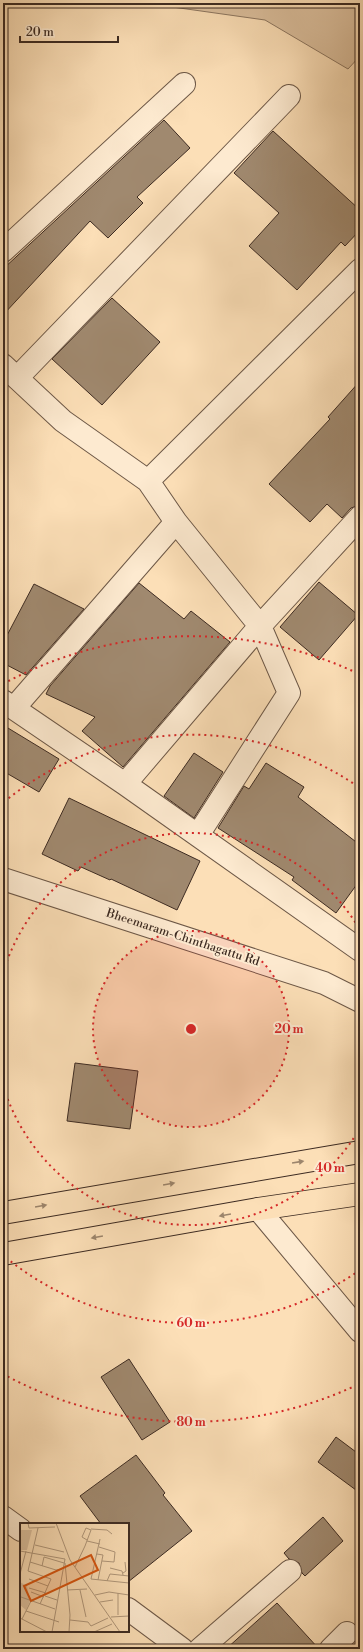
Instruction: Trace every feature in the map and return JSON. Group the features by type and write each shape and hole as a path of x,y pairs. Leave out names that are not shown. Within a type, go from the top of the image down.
{"highway":[{"path":"3,1213 360,1152"},
{"path":"3,1254 258,1209 360,1194"}],"street":[{"path":"3,251 184,84"},
{"path":"198,834 289,693 260,626 176,522 148,481 63,421 10,371 289,96"},
{"path":"148,481 360,270"},
{"path":"125,784 260,626 360,517"},
{"path":"176,522 8,704 357,942"},
{"name":"Bheemaram-Chinthagattu Rd","path":"3,879 324,983 360,1001"},
{"path":"258,1209 360,1331"},
{"path":"3,1517 20,1529"},
{"path":"200,1649 290,1571"},
{"path":"129,1610 182,1649"},
{"path":"331,1649 347,1634"}],"shaded area":[{"path":"144,3 360,3 360,56 348,69 265,20"}],"building":[{"path":"164,120 190,148 137,197 143,203 108,238 90,221 3,315 3,269"},
{"path":"273,131 360,210 360,230 345,246 341,242 297,290 249,246 279,213 234,173"},
{"path":"112,298 160,342 102,405 52,359"},
{"path":"360,381 360,505 351,508 342,518 327,504 310,522 269,484 330,419 328,417"},
{"path":"319,582 358,615 319,660 280,627"},
{"path":"139,583 184,619 191,611 230,642 123,767 82,731 95,717 46,694 50,686"},
{"path":"34,584 84,609 26,675 3,663 3,643"},
{"path":"3,725 59,759 39,792 3,771"},
{"path":"194,753 223,772 194,818 164,796"},
{"path":"266,763 304,787 298,797 360,845 360,880 336,913 292,880 294,877 218,828 244,786 249,789"},
{"path":"69,798 200,861 177,910 111,879 110,880 81,867 78,871 42,854"},
{"path":"75,1063 138,1071 130,1129 67,1121"},
{"path":"129,1359 170,1422 142,1440 101,1377"},
{"path":"336,1437 360,1455 360,1493 318,1462"},
{"path":"136,1455 165,1493 163,1495 192,1531 129,1581 129,1523 100,1523 80,1496"},
{"path":"323,1517 343,1541 305,1576 302,1573 299,1563 289,1559 284,1553"},
{"path":"277,1603 319,1649 226,1649"}]}
